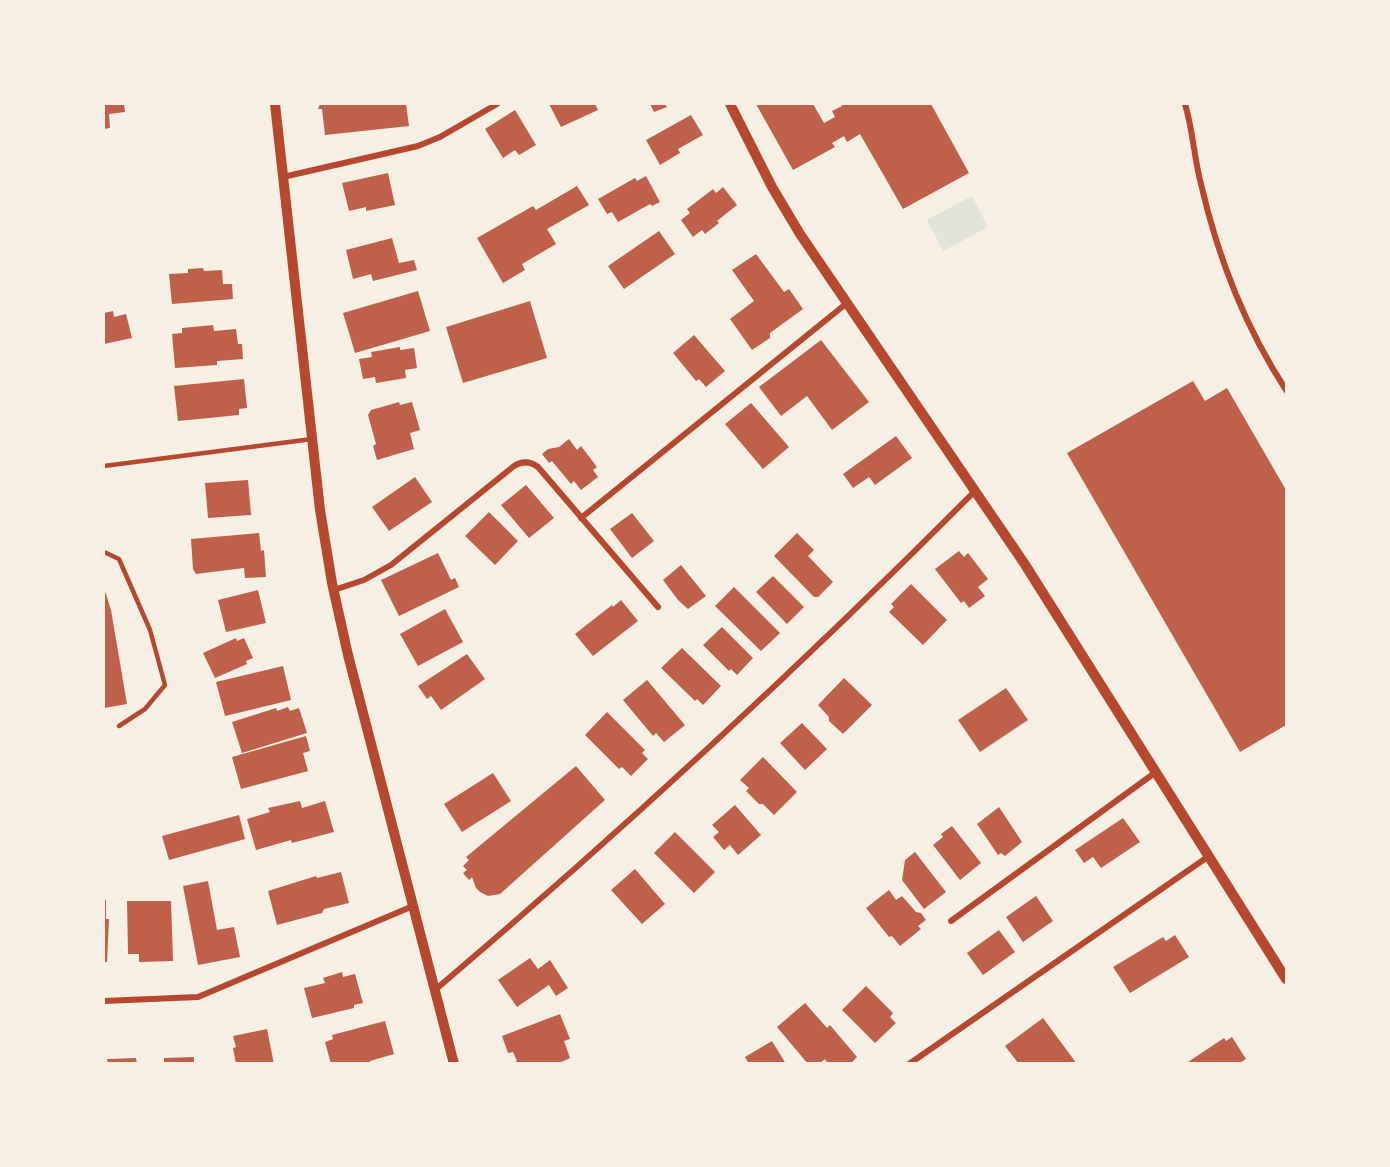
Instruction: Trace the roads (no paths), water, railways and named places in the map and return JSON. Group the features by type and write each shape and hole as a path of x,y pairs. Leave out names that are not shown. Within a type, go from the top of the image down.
{"street":[{"path":"275,104 320,510 334,590 454,1064"},
{"path":"283,177 424,144 496,104"},
{"path":"730,104 772,187 800,234 1054,609 1287,979"},
{"path":"1185,104 1212,232 1228,279 1248,325 1287,390"},
{"path":"581,518 847,303"},
{"path":"334,590 364,580 391,565 520,463 535,465 658,607"},
{"path":"435,990 572,872 716,743 806,658 975,491"},
{"path":"951,921 1156,772"},
{"path":"909,1064 1209,856"},
{"path":"104,1001 198,997 413,906"}],"lane":[{"path":"104,466 312,439"},
{"path":"104,552 119,559 150,630 165,685 145,710 119,726"}]}
